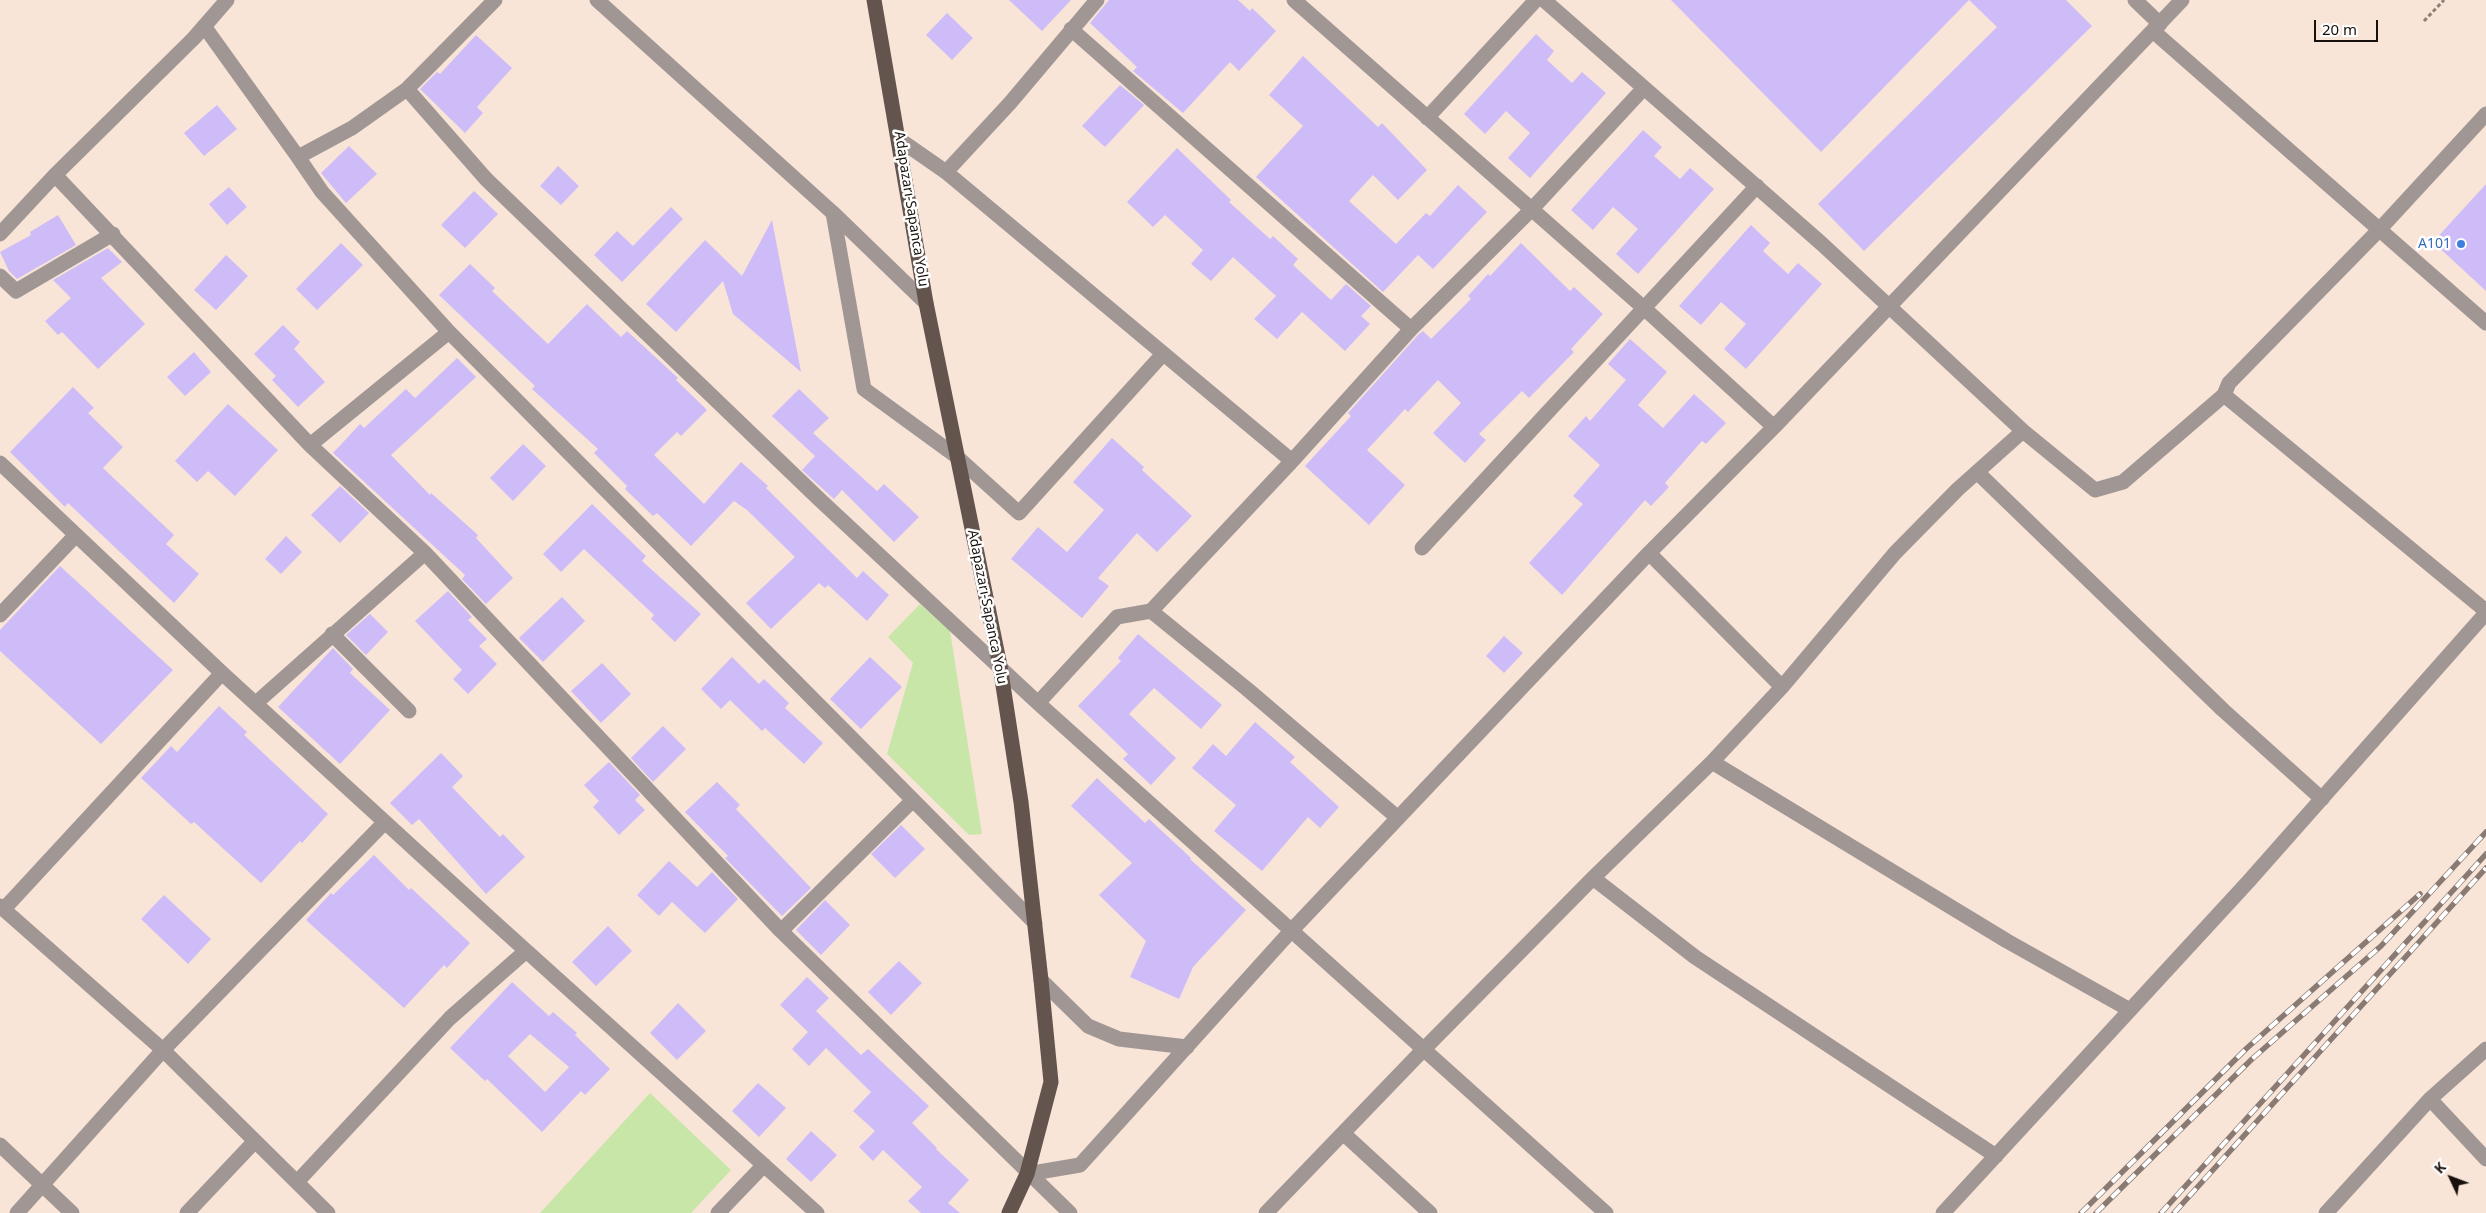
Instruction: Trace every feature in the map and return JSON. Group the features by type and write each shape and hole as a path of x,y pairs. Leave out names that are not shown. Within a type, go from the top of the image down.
{"main road":[{"name":"Adapazarı-Sapanca Yolu","path":"874,0 900,140 926,303 1000,666 1022,802 1051,1082 1027,1174 1009,1213"}],"street":[{"path":"0,234 55,175 204,26 227,0"},
{"path":"298,157 352,128 407,89 494,0"},
{"path":"597,0 833,213 926,303"},
{"path":"946,172 1010,102 1097,0"},
{"path":"1294,0 1644,309 1774,427"},
{"path":"1428,118 1536,0"},
{"path":"1544,0 1757,186 2023,431 2095,490 2123,482 2224,395 2228,384 2379,230 2486,114"},
{"path":"2135,0 2156,28 2379,230 2486,323"},
{"path":"1027,1174 1080,1165 1291,931 1649,553 1774,427 2182,0"},
{"path":"204,26 322,192 449,332 912,801 982,868 1034,923"},
{"path":"1071,29 1411,329"},
{"path":"1038,703 1117,618 1151,610 1292,461 1411,329 1531,210 1644,88"},
{"path":"407,89 486,179 819,499 1038,703 1606,1213"},
{"path":"900,140 946,172 1292,461"},
{"path":"55,175 113,234 310,445 425,553 781,931 1027,1174 1070,1213"},
{"path":"1422,548 1757,186"},
{"path":"833,213 864,389 956,456 1019,514 1163,354"},
{"path":"0,276 16,291 113,234"},
{"path":"310,445 449,332"},
{"path":"1943,1213 2322,799 2486,612 2224,395"},
{"path":"1274,1211 1343,1133 1423,1050 1593,878 1712,762 1782,687 1895,554 1977,472 2023,431"},
{"path":"0,462 222,673 817,1213"},
{"path":"1977,472 2216,703 2322,799"},
{"path":"0,615 76,535"},
{"path":"256,703 425,553"},
{"path":"1649,553 1782,687"},
{"path":"1151,610 1398,818"},
{"path":"332,634 409,711"},
{"path":"222,673 2,908 163,1050 328,1213"},
{"path":"1712,762 2007,941 2130,1010"},
{"path":"781,931 912,801"},
{"path":"18,1213 163,1050 385,822"},
{"path":"1593,878 1695,957 1996,1156"},
{"path":"297,1182 450,1018 526,950"},
{"path":"1041,980 1088,1026 1120,1039 1187,1047"},
{"path":"2326,1213 2430,1099 2486,1048"},
{"path":"2430,1099 2486,1159"},
{"path":"1343,1133 1430,1213"},
{"path":"187,1213 256,1141"},
{"path":"0,1145 72,1213"},
{"path":"718,1213 764,1165"}],"path":[{"path":"2424,21 2444,0"}],"green space":[{"path":"920,604 950,631 982,834 969,835 887,754 913,663 888,637"},
{"path":"650,1093 731,1170 691,1213 540,1213"}],"building":[{"path":"1009,0 1071,0 1042,31"},
{"path":"1109,0 1238,0 1250,11 1252,8 1276,31 1239,71 1230,62 1183,113 1133,71 1137,67 1090,23"},
{"path":"1671,0 1969,0 1821,152"},
{"path":"1969,0 2066,0 2092,26 1864,251 1818,204 1997,27"},
{"path":"947,13 973,38 952,60 926,35"},
{"path":"1536,34 1554,51 1547,60 1572,83 1582,72 1606,93 1530,178 1508,158 1530,133 1506,111 1485,134 1464,114"},
{"path":"476,35 512,68 477,107 483,113 465,133 420,89 437,72 440,74"},
{"path":"1303,56 1378,127 1382,123 1427,170 1398,200 1373,175 1349,201 1396,244 1426,213 1430,216 1458,185 1487,212 1433,269 1418,255 1383,292 1256,177 1303,126 1269,95"},
{"path":"1120,85 1144,105 1105,147 1082,126"},
{"path":"217,105 237,129 204,156 184,133"},
{"path":"1643,130 1662,147 1654,156 1680,179 1690,168 1714,189 1638,274 1616,254 1638,229 1613,207 1593,230 1571,210"},
{"path":"349,146 377,174 346,203 321,173"},
{"path":"1177,148 1231,200 1229,202 1270,239 1273,236 1298,259 1293,265 1331,300 1346,284 1371,306 1361,316 1370,324 1345,351 1302,312 1277,339 1254,319 1276,296 1233,257 1211,281 1191,264 1203,250 1165,215 1153,227 1127,202"},
{"path":"558,166 579,186 561,205 540,186"},
{"path":"2486,184 2486,291 2433,242"},
{"path":"229,187 247,207 227,225 209,204"},
{"path":"474,191 498,214 465,248 441,225"},
{"path":"671,207 683,219 622,282 594,255 617,231 633,246"},
{"path":"58,215 76,245 17,279 9,271 0,252 31,235 30,232"},
{"path":"772,220 801,372 733,314 723,281 676,332 646,304 705,240 742,276"},
{"path":"1751,225 1770,243 1763,251 1788,274 1798,263 1822,284 1746,369 1724,349 1746,324 1721,302 1701,325 1679,306"},
{"path":"341,243 363,265 317,310 296,289"},
{"path":"1521,243 1570,291 1574,287 1603,314 1571,349 1574,352 1529,398 1522,391 1479,434 1486,440 1465,463 1433,433 1461,403 1438,380 1408,412 1405,409 1367,450 1405,485 1369,525 1305,466 1351,416 1348,413 1418,335 1423,331 1431,339 1471,299 1468,296 1488,274 1490,276"},
{"path":"108,248 122,262 101,278 145,324 98,369 62,332 58,335 45,321 71,298 53,280"},
{"path":"226,255 248,276 216,310 194,290"},
{"path":"470,264 495,288 492,291 548,344 587,304 621,337 627,331 678,378 676,380 707,410 681,436 677,432 654,455 704,504 741,462 768,486 766,488 857,578 863,571 889,595 867,621 828,585 825,588 819,583 771,629 746,603 795,557 747,510 734,501 691,546 657,513 653,516 625,489 627,486 594,453 598,449 532,389 535,386 439,295"},
{"path":"283,325 300,342 294,349 325,382 298,407 272,380 276,376 254,354"},
{"path":"1630,339 1667,372 1638,405 1663,428 1694,394 1726,423 1706,444 1702,441 1665,483 1669,487 1651,506 1645,500 1562,595 1529,563 1583,504 1573,496 1600,465 1568,436 1586,416 1590,421 1626,380 1608,364"},
{"path":"194,352 211,372 185,396 167,377"},
{"path":"457,358 476,377 391,455 430,495 431,493 478,535 476,538 513,578 486,604 462,579 465,575 333,453 360,424 364,428 406,389 415,398"},
{"path":"73,387 94,408 88,413 123,447 103,468 174,535 166,544 199,574 174,603 68,503 65,507 10,452"},
{"path":"799,389 829,418 813,433 877,491 884,484 919,517 894,542 842,490 834,499 802,470 815,456 772,416"},
{"path":"228,404 278,450 235,496 208,471 197,482 175,461"},
{"path":"1112,438 1144,467 1142,470 1192,516 1157,552 1137,533 1098,578 1109,586 1082,618 1011,559 1038,527 1067,552 1104,510 1073,482"},
{"path":"523,444 546,466 513,501 490,478"},
{"path":"340,486 369,513 340,543 311,515"},
{"path":"592,504 646,556 642,561 701,614 675,642 651,619 654,615 584,549 561,572 543,554"},
{"path":"286,536 302,552 281,574 265,559"},
{"path":"60,566 173,670 101,744 0,651 0,630"},
{"path":"448,591 472,617 468,620 487,639 479,646 497,664 468,694 453,679 462,670 415,621"},
{"path":"562,597 585,621 543,662 519,638"},
{"path":"370,614 388,632 366,655 346,635"},
{"path":"1138,634 1222,705 1201,729 1154,688 1129,714 1176,758 1151,785 1123,759 1128,754 1078,706 1121,661 1118,658"},
{"path":"1504,636 1523,653 1504,673 1486,656"},
{"path":"333,648 353,669 350,673 390,710 340,764 278,707"},
{"path":"732,657 759,684 764,679 789,703 785,708 823,743 804,764 765,728 762,731 730,700 721,709 701,689"},
{"path":"870,657 902,687 861,729 830,699"},
{"path":"602,663 631,694 601,723 571,691"},
{"path":"219,706 247,732 244,735 328,814 302,843 300,841 261,883 194,822 191,824 141,778 171,746 177,752"},
{"path":"1255,722 1295,757 1290,762 1339,807 1320,828 1308,817 1262,871 1214,831 1236,805 1192,768 1213,744 1226,756"},
{"path":"663,726 686,749 653,782 631,758"},
{"path":"441,753 463,776 452,787 500,837 503,834 525,857 486,894 419,819 412,825 390,803"},
{"path":"609,762 640,795 635,800 645,810 619,835 593,807 599,801 584,785"},
{"path":"1097,778 1145,823 1149,819 1246,910 1193,967 1179,999 1130,977 1146,941 1099,895 1132,863 1071,806"},
{"path":"717,782 740,805 736,809 811,888 782,916 725,858 728,856 685,812"},
{"path":"901,825 925,849 895,878 871,854"},
{"path":"374,855 409,890 411,888 470,943 447,968 444,965 404,1008 306,920 331,893 333,895"},
{"path":"669,861 697,887 712,872 738,899 705,933 672,902 659,916 637,895"},
{"path":"164,895 211,939 188,964 141,919"},
{"path":"825,900 850,925 821,955 796,930"},
{"path":"608,926 632,951 596,986 572,962"},
{"path":"899,961 922,983 891,1015 868,992"},
{"path":"807,977 829,998 816,1011 861,1055 868,1049 929,1106 912,1123 969,1180 948,1203 960,1213 921,1213 908,1201 922,1187 883,1150 873,1161 859,1147 875,1131 853,1111 871,1092 826,1048 809,1066 792,1049 808,1032 780,1005"},
{"path":"512,982 549,1016 553,1012 577,1033 575,1035 610,1069 585,1095 581,1091 542,1132 487,1079 485,1081 450,1048","holes":["530,1034 569,1067 545,1092 508,1056"]},
{"path":"678,1003 706,1031 677,1060 650,1033"},
{"path":"758,1083 786,1108 759,1137 732,1111"},
{"path":"811,1131 837,1155 811,1182 786,1159"}],"railway":[{"path":"2096,1213 2252,1059 2381,946 2486,832"},
{"path":"2161,1213 2486,854"},
{"path":"2174,1213 2486,868"},
{"path":"2081,1213 2247,1048 2420,894"}],"place":[{"name":"A101","path":"2461,244"}]}
